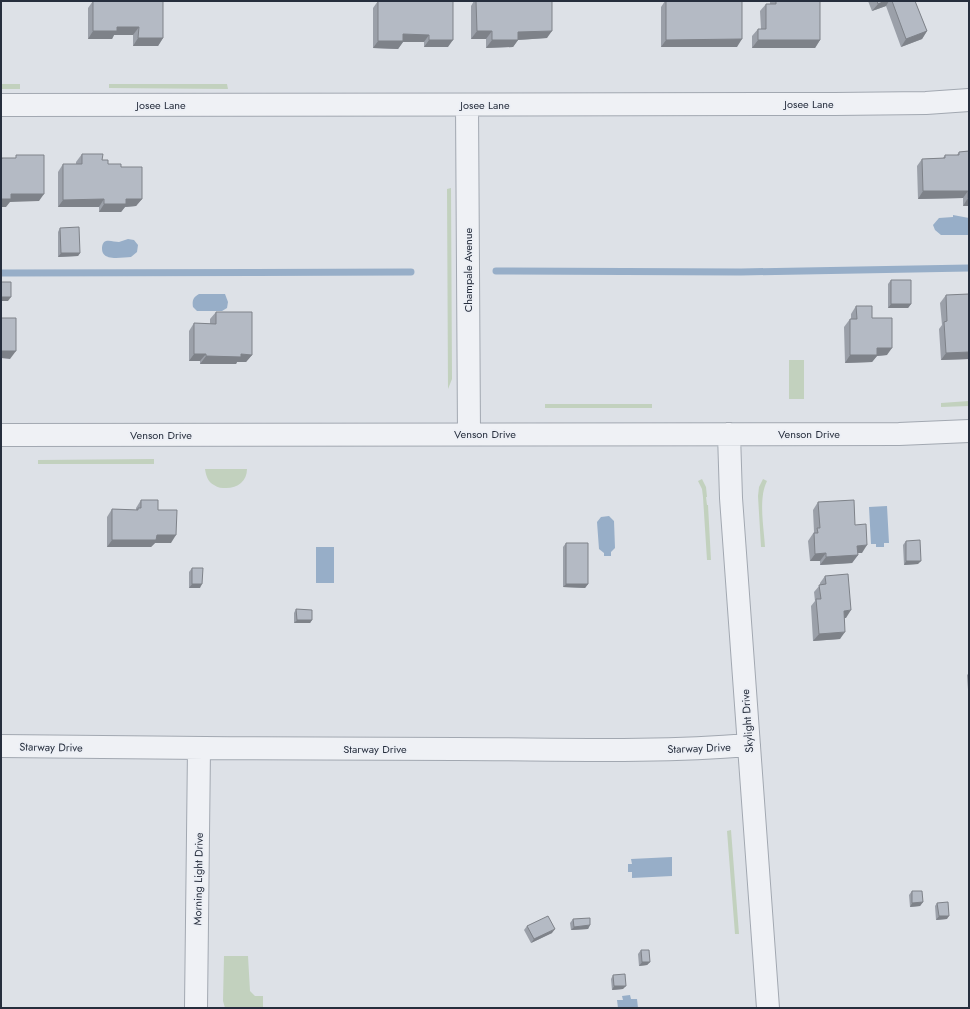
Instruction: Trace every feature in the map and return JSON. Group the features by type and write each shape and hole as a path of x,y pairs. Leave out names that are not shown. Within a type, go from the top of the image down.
{"street":[{"name":"Josee Lane","path":"1,105 906,103 969,100"},
{"name":"Champale Avenue","path":"467,105 469,434"},
{"name":"Venson Drive","path":"1,435 899,434 969,431"},
{"name":"Skylight Drive","path":"729,434 730,498 768,1008"},
{"name":"Starway Drive","path":"1,746 199,749 695,749 749,745"},
{"name":"Morning Light Drive","path":"196,1008 199,749"}],"green space":[{"path":"1,84 20,84 20,89 1,89"},
{"path":"109,84 227,84 228,89 109,88"},
{"path":"451,188 452,379 448,389 447,189"},
{"path":"789,360 804,360 804,399 789,399"},
{"path":"969,401 969,406 941,407 941,403"},
{"path":"545,404 652,404 652,408 545,408"},
{"path":"154,459 154,464 38,464 38,460"},
{"path":"205,469 247,469 247,473 244,480 238,485 230,488 222,488 217,487 210,482"},
{"path":"702,479 706,487 708,505 711,560 707,560 703,497 702,489 698,481"},
{"path":"763,479 767,481 764,488 762,505 765,547 761,547 758,496 759,487"},
{"path":"731,830 739,934 735,934 727,831"},
{"path":"224,956 248,956 250,991 255,996 263,996 263,1008 225,1008 223,1001"}],"water":[{"path":"953,215 969,218 968,235 941,235 935,230 933,225 939,218 953,217"},
{"path":"128,239 134,240 138,245 137,252 131,257 114,258 105,256 103,253 102,246 105,241 119,242"},
{"path":"199,294 225,294 228,302 227,308 222,311 197,311 193,307 193,301 195,296"},
{"path":"887,506 889,543 884,543 884,547 876,547 876,544 871,544 869,507"},
{"path":"609,516 614,521 615,548 611,552 611,556 604,556 604,553 599,549 597,522 601,517"},
{"path":"316,547 334,547 334,583 316,583"},
{"path":"672,857 672,876 632,878 632,872 628,872 628,864 632,864 631,859"},
{"path":"630,995 631,999 637,999 638,1008 618,1008 617,1000 623,1000 622,996"}],"building":[{"path":"93,1 163,1 163,38 138,38 139,27 117,27 117,31 93,31"},
{"path":"378,1 453,1 453,40 429,40 429,35 403,34 403,41 378,41"},
{"path":"476,1 552,1 552,31 518,32 518,40 492,40 492,31 477,31"},
{"path":"666,1 742,1 742,39 666,40"},
{"path":"776,1 820,1 820,40 758,40 758,29 766,29 766,4 776,4"},
{"path":"877,1 885,1 878,4"},
{"path":"892,1 915,1 927,31 906,39"},
{"path":"969,151 969,198 968,191 923,191 922,159 945,158 945,155 959,155 959,152"},
{"path":"82,154 103,154 102,160 108,160 108,164 121,164 121,167 142,167 142,199 126,199 126,204 104,204 104,199 63,200 63,164 82,164"},
{"path":"16,155 44,155 44,194 11,194 11,199 1,199 2,158 16,158"},
{"path":"79,227 80,253 61,253 60,228"},
{"path":"891,280 911,280 911,304 891,304"},
{"path":"1,282 11,282 11,297 1,297"},
{"path":"969,294 969,352 946,353 944,322 947,321 946,295"},
{"path":"856,306 872,306 872,318 892,318 892,348 877,348 877,355 850,355 850,319 857,319"},
{"path":"216,312 252,312 252,355 241,354 241,357 206,356 206,354 194,354 194,323 216,324"},
{"path":"1,318 16,318 16,351 1,351"},
{"path":"141,500 158,500 158,510 177,510 176,535 157,535 156,540 112,540 112,509 138,510 138,508 141,508"},
{"path":"854,500 855,525 866,524 867,545 857,546 858,555 826,557 826,553 815,554 814,533 818,533 817,528 820,528 818,502"},
{"path":"920,540 921,561 906,561 906,541"},
{"path":"566,543 588,543 588,584 566,584"},
{"path":"192,568 203,568 202,584 192,584"},
{"path":"848,574 851,610 844,611 845,632 819,634 816,599 821,599 819,585 826,584 825,576"},
{"path":"296,609 312,610 312,620 297,620"},
{"path":"912,891 922,891 923,902 912,903"},
{"path":"948,902 949,916 939,916 937,903"},
{"path":"548,916 555,929 534,939 527,926"},
{"path":"590,918 590,925 574,927 573,919"},
{"path":"641,950 649,950 650,962 642,962"},
{"path":"625,974 626,986 614,986 613,975"}],"waterway":[{"path":"496,271 741,272 969,268"},
{"path":"1,273 411,272"}]}
